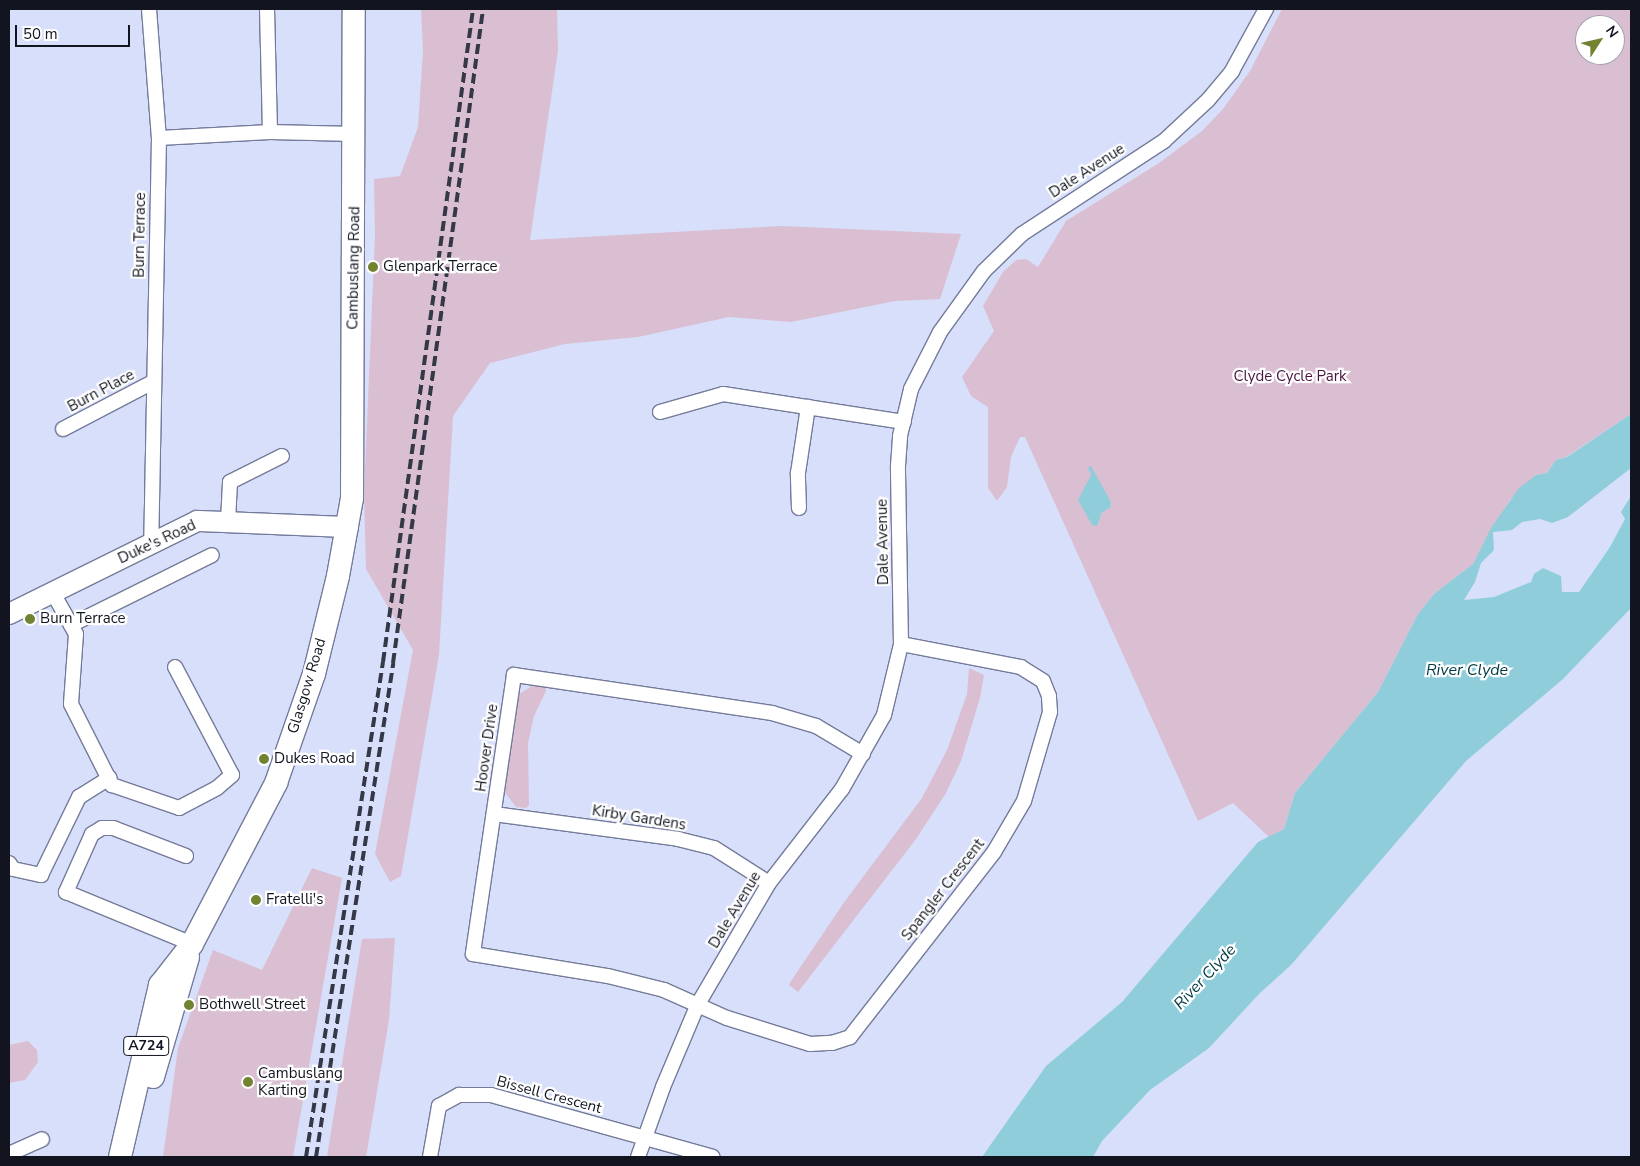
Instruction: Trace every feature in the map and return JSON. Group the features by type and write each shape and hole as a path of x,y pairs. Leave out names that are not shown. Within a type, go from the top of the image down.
{"main road":[{"name":"Cambuslang Road","path":"348,527 352,498 355,134 354,9"},
{"name":"Duke's Road","path":"9,614 197,521 348,527"},
{"name":"Glasgow Road","path":"120,1157 160,985 192,944 276,783 314,674 348,527"},
{"name":"Glasgow Road","path":"135,1157 144,1105 192,944"}],"street":[{"name":"Burn Terrace","path":"149,9 159,138 150,491 151,543"},
{"path":"267,9 270,132"},
{"name":"Dale Avenue","path":"638,1157 643,1138 698,1004 769,883 842,789 884,714 901,644 898,466 904,422 911,389 940,332 984,272 1022,234 1164,142 1208,100 1232,71 1266,9"},
{"path":"159,138 270,132 355,134"},
{"name":"Burn Place","path":"63,430 153,382"},
{"path":"660,412 723,394 904,422"},
{"path":"800,508 798,473 808,407"},
{"path":"228,521 230,482 282,456"},
{"path":"71,625 212,555"},
{"path":"53,593 76,634 72,704 112,785 179,808 217,788 232,775 175,668"},
{"name":"Spangler Crescent","path":"698,1004 727,1018 810,1044 832,1043 850,1037 976,878 1024,801 1050,712 1049,696 1043,681 1021,667 901,644"},
{"name":"Hoover Drive","path":"698,1004 664,990 608,976 473,954 514,675 772,713 816,726 863,754"},
{"path":"9,863 13,869 41,875 79,797 108,778"},
{"name":"Kirby Gardens","path":"494,814 678,839 705,846 746,866 769,883"},
{"path":"186,856 113,828 102,828 92,834 66,892 192,944"},
{"name":"Bissell Crescent","path":"430,1157 439,1106 459,1095 491,1095 522,1102 643,1138"},
{"path":"643,1138 713,1157"},
{"path":"9,1154 42,1139"}],"green space":[{"path":"421,9 557,9 558,51 530,240 782,226 961,234 940,299 895,301 791,322 729,317 638,337 565,344 490,363 453,416 439,655 401,876 390,882 375,854 413,650 366,569 364,494 375,235 374,179 400,176 418,127 423,50"},
{"name":"Clyde Cycle Park","path":"1282,9 1631,9 1631,414 1566,457 1556,460 1547,473 1536,475 1510,500 1473,564 1434,594 1418,614 1378,692 1295,793 1284,829 1269,837 1233,803 1198,821 1025,437 1020,437 1011,457 1007,487 997,501 988,488 988,407 971,396 962,377 994,331 983,306 1003,272 1016,260 1026,259 1038,267 1066,221 1159,163 1202,131 1223,109 1250,71"},
{"path":"969,668 984,675 980,698 961,761 946,793 916,839 798,992 789,985 791,981 845,901 922,798 947,750 967,694"},
{"path":"535,684 545,686 546,691 534,716 528,743 529,805 526,808 516,807 504,791 518,695"},
{"name":"Cambuslang Karting","path":"312,868 342,878 293,1157 163,1157 178,1048 213,950 262,970"},
{"path":"395,938 389,1020 366,1157 327,1157 362,939"},
{"path":"28,1041 37,1050 38,1062 25,1080 9,1083 9,1045"}],"water":[{"name":"River Clyde","path":"1631,414 1631,468 1568,517 1552,523 1540,519 1522,522 1512,530 1493,532 1494,550 1481,563 1475,582 1464,600 1494,597 1531,582 1534,574 1543,568 1561,576 1562,592 1579,592 1610,547 1625,519 1621,512 1631,496 1631,608 1563,679 1466,761 1291,965 1260,993 1209,1048 1150,1090 1102,1141 1093,1157 982,1157 1046,1066 1122,1002 1258,842 1284,829 1295,793 1378,692 1418,614 1434,594 1473,564 1491,528 1519,488 1536,475 1547,473 1556,460 1567,457"},
{"path":"1091,466 1111,502 1110,508 1102,512 1097,526 1092,525 1078,500 1091,475 1088,468"}],"railway":[{"path":"306,1157 383,662 473,9"},
{"path":"316,1157 393,663 483,9"}],"place":[{"name":"Glenpark Terrace","path":"373,267"},
{"name":"Burn Terrace","path":"30,619"},
{"name":"Dukes Road","path":"264,759"},
{"name":"Fratelli's","path":"256,900"},
{"name":"Bothwell Street","path":"189,1005"},
{"name":"Cambuslang Karting","path":"248,1082"}]}
